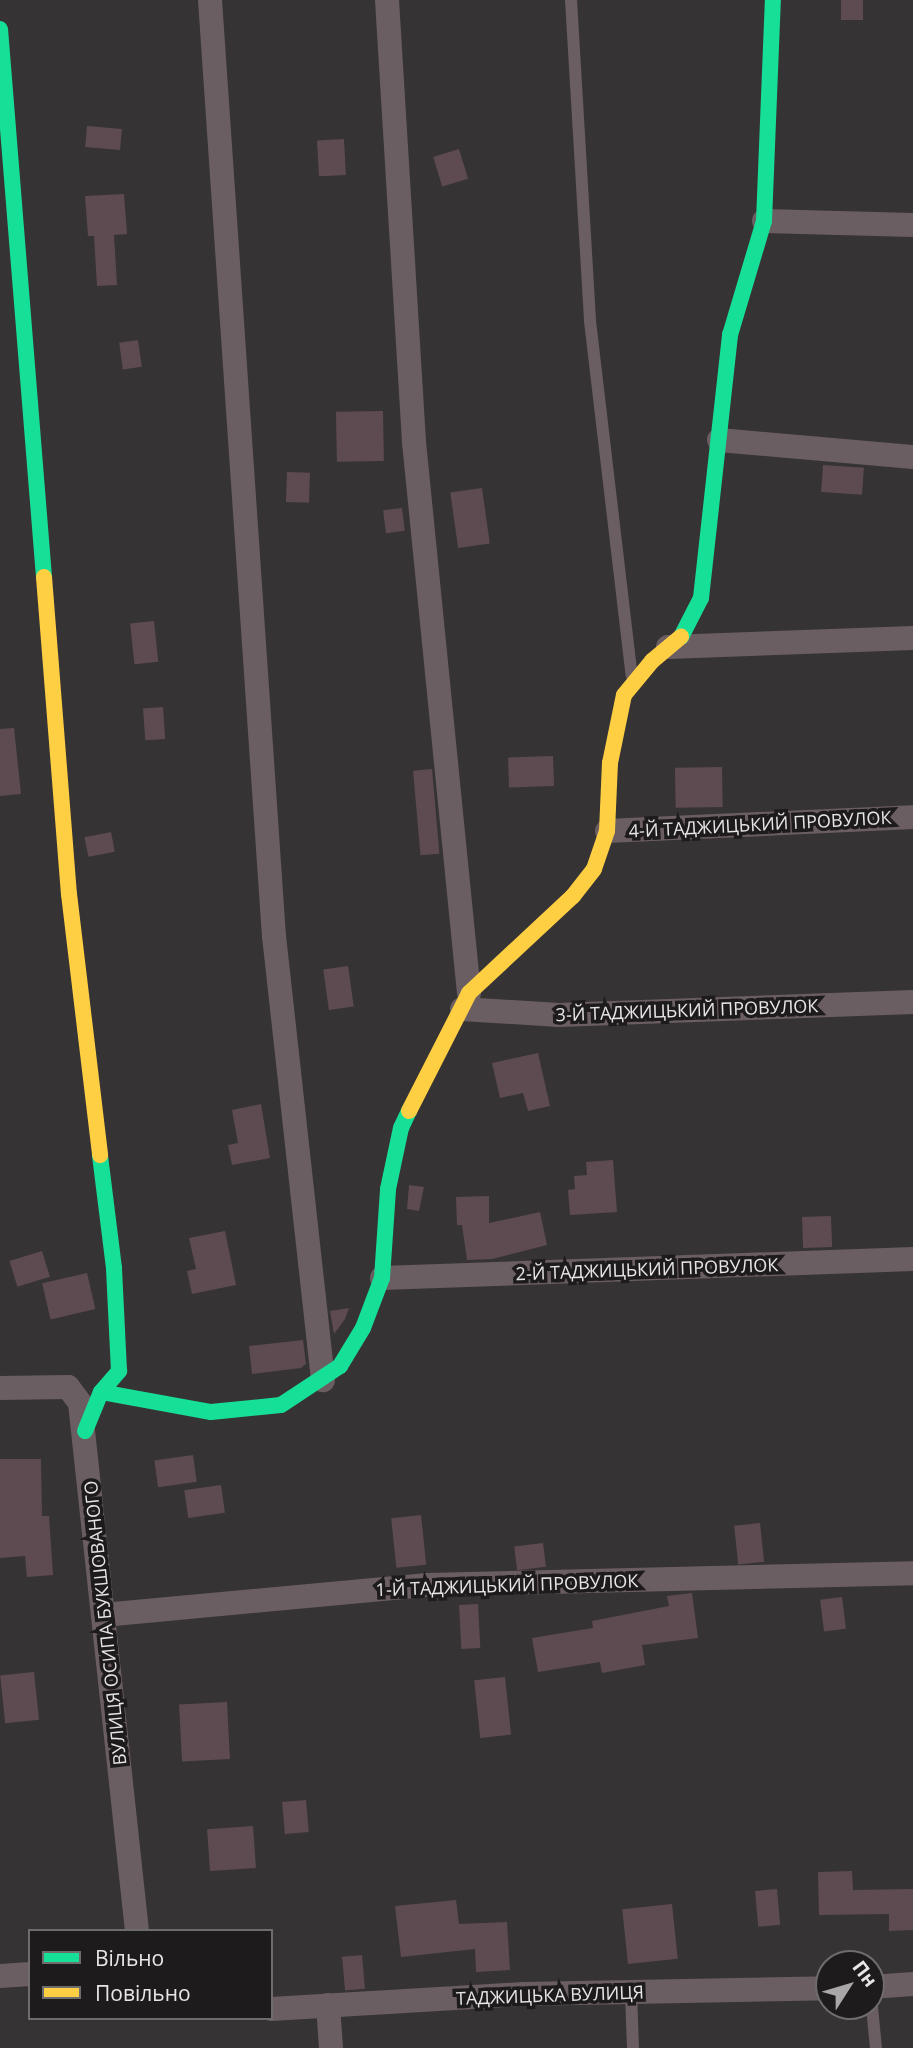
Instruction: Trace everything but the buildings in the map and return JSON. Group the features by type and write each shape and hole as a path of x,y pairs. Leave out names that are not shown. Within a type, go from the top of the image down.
{"street":[{"path":"210,0 274,936 323,1380"},
{"path":"387,0 414,442 466,1001"},
{"path":"101,1392 211,1412 281,1405 323,1380 340,1366 363,1328 382,1278 388,1189 401,1128 466,1001 573,896 594,869 607,831 610,763 624,695 668,648 687,632 701,598 730,335 764,221 773,0"},
{"path":"0,29 69,894 114,1268 119,1371 101,1392 85,1431"},
{"path":"764,221 913,225"},
{"path":"719,440 913,457"},
{"path":"668,648 913,638"},
{"name":"4-Й ТАДЖИЦЬКИЙ ПРОВУЛОК","path":"607,831 913,817"},
{"name":"3-Й ТАДЖИЦЬКИЙ ПРОВУЛОК","path":"466,1001 559,1015 913,1002"},
{"name":"2-Й ТАДЖИЦЬКИЙ ПРОВУЛОК","path":"382,1278 913,1259"},
{"name":"ВУЛИЦЯ ОСИПА БУКШОВАНОГО","path":"0,1388 68,1387 80,1404 137,1929"},
{"name":"1-Й ТАДЖИЦЬКИЙ ПРОВУЛОК","path":"103,1615 428,1585 913,1573"},
{"path":"0,1976 28,1974"},
{"path":"885,1986 913,1984"},
{"name":"ТАДЖИЦЬКА ВУЛИЦЯ","path":"273,2009 631,1993 815,1988"},
{"path":"328,2005 331,2048"}],"lane":[{"path":"571,0 590,321 633,685"},
{"path":"631,1993 634,2048"},
{"path":"873,2020 876,2048"}],"traffic: fast":[{"path":"681,637 701,598 730,335 764,221 773,0"},
{"path":"0,29 44,577"},
{"path":"101,1392 211,1412 281,1405 340,1366 363,1328 382,1278 388,1189 401,1128 409,1111"},
{"path":"85,1431 101,1392 119,1371 114,1268 100,1155"}],"traffic: slow":[{"path":"44,577 69,894 100,1155"},
{"path":"409,1111 469,993 573,896 594,869 607,831 610,763 624,695 652,661 681,637"}]}
